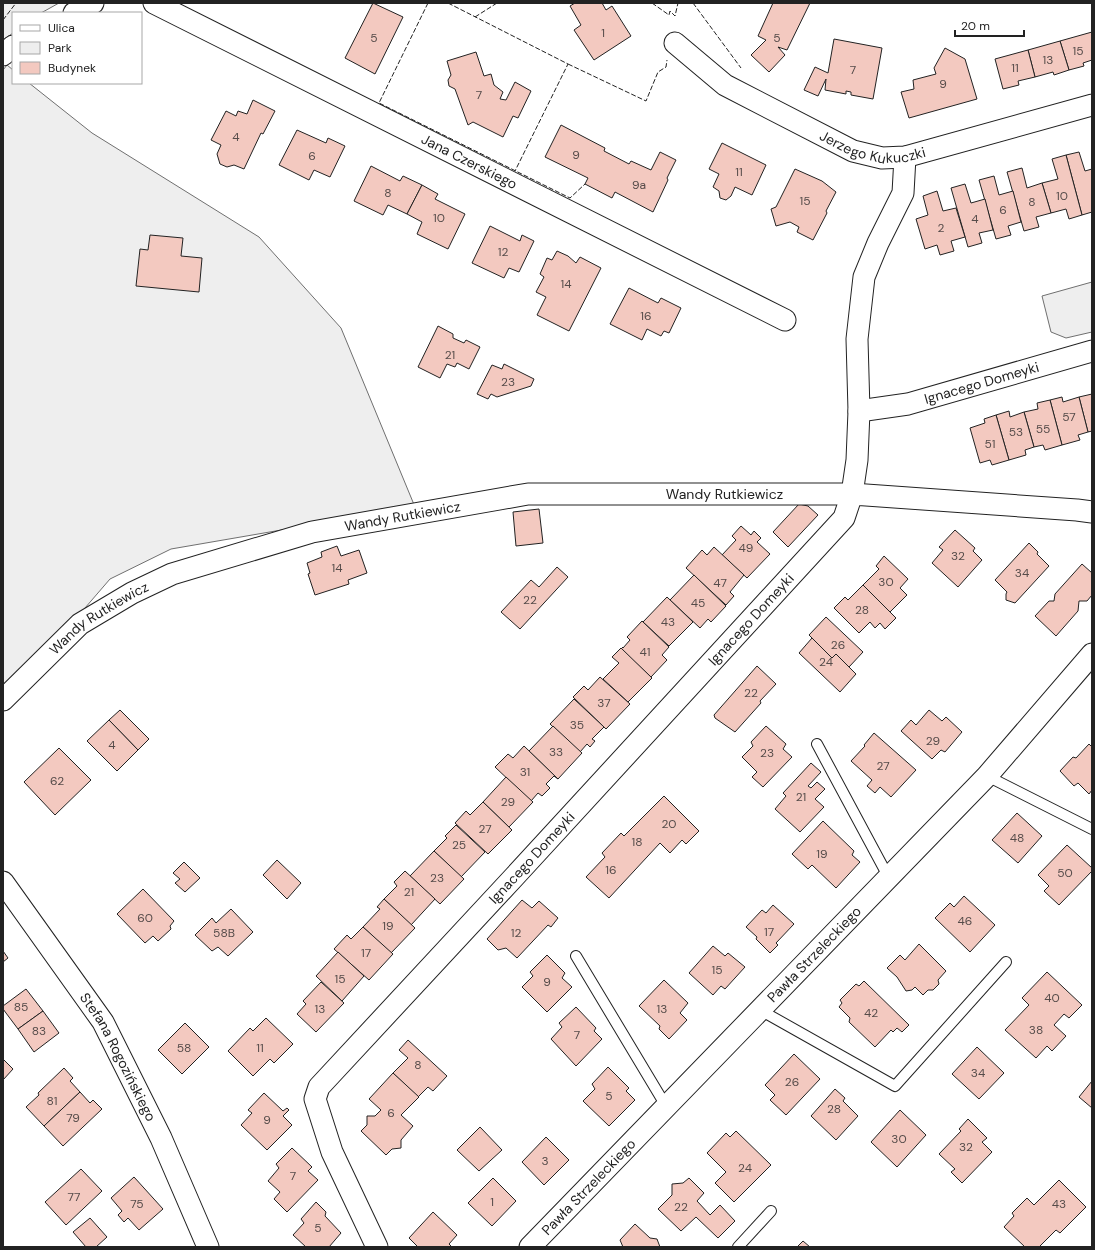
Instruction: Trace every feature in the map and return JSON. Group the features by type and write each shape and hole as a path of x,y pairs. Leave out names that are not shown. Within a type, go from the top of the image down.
{"street":[{"path":"76,12 93,3"},
{"name":"Jana Czerskiego","path":"154,3 785,320"},
{"name":"Jerzego Kukuczki","path":"675,43 725,85 854,151 882,158 905,157 1092,105"},
{"path":"3,55 12,47"},
{"path":"859,410 857,339 864,277 878,243 904,193 905,157"},
{"name":"Ignacego Domeyki","path":"377,1247 332,1152 315,1099 319,1087 844,518 852,494 857,460 859,410 908,404 1092,351"},
{"name":"Wandy Rutkiewicz","path":"3,700 80,624 132,593 172,574 312,532 528,494 852,494"},
{"path":"852,494 1069,509 1092,512"},
{"name":"Pawła Strzeleckiego","path":"539,1244 666,1106 988,776 1092,654"},
{"name":"Stefana Rogozińskiego","path":"3,882 104,1022 161,1138 208,1247"}],"lane":[{"path":"817,744 889,878"},
{"path":"988,776 1092,829"},
{"path":"576,956 666,1106"},
{"path":"760,1010 895,1086 1006,962"},
{"path":"738,1247 771,1211"}],"green space":[{"path":"3,3 59,3 43,12 12,12 12,34 3,40"},
{"path":"7,65 12,69 12,84 30,84 92,133 259,237 341,328 415,507 171,549 110,579 3,703 3,70"},
{"path":"1092,282 1092,332 1066,338 1051,332 1042,296"}],"building":[{"path":"373,3 403,17 375,74 345,58"},
{"path":"575,3 602,3 606,10 612,6 631,36 594,60 574,30 581,25 570,6"},
{"path":"773,3 810,3 787,50 778,47 785,55 769,72 751,55 766,40 758,36"},
{"path":"1092,32 1092,60 1083,63 1084,66 1069,70 1060,41"},
{"path":"834,39 882,48 873,99 851,95 851,92 846,91 846,94 825,90 826,79 818,96 804,90 815,67 828,73"},
{"path":"1060,41 1069,70 1054,75 1053,72 1035,77 1028,50"},
{"path":"945,48 965,59 977,99 909,118 901,92 914,89 913,80 936,74 934,68"},
{"path":"1028,50 1035,77 1018,81 1019,85 1003,89 995,59"},
{"path":"476,52 484,76 491,74 494,85 503,92 500,99 506,100 515,82 531,91 518,118 513,116 503,137 473,122 468,125 455,89 449,86 448,80 451,75 447,61"},
{"path":"253,100 275,111 263,134 261,133 244,169 234,165 227,167 220,164 217,154 221,145 211,140 226,111 236,116 238,111 247,114"},
{"path":"561,125 605,148 604,151 629,164 631,161 651,170 660,152 676,160 653,212 615,192 612,198 585,184 588,178 545,157"},
{"path":"297,130 326,143 328,138 345,146 330,177 314,170 309,180 279,165"},
{"path":"722,143 766,165 752,195 735,187 731,196 726,200 720,198 719,191 713,187 719,174 709,169"},
{"path":"1079,152 1085,171 1092,169 1092,212 1082,215 1066,155"},
{"path":"1066,155 1082,215 1069,219 1066,209 1051,213 1042,183 1058,179 1052,159"},
{"path":"371,166 400,181 403,176 422,185 407,214 388,205 383,215 354,201"},
{"path":"1022,168 1027,188 1042,183 1051,213 1036,217 1039,227 1024,231 1007,172"},
{"path":"795,169 822,181 836,192 813,240 797,232 799,227 790,222 776,226 771,209 776,207"},
{"path":"994,176 999,195 1013,191 1021,222 1008,226 1011,235 996,239 979,180"},
{"path":"965,184 971,203 985,199 993,230 979,233 982,243 968,247 951,188"},
{"path":"422,185 438,194 435,199 465,214 448,249 417,234 422,222 407,214"},
{"path":"937,191 943,211 956,208 965,237 951,241 954,251 940,255 937,245 925,249 916,219 928,215 923,196"},
{"path":"490,226 520,241 522,235 534,241 519,272 509,268 504,278 472,263"},
{"path":"150,235 183,238 181,256 202,258 199,292 136,286 140,249 148,250"},
{"path":"557,251 568,256 576,263 580,257 601,268 569,331 537,315 546,297 536,292 544,277 540,274 547,258 552,260"},
{"path":"629,288 658,303 661,298 681,308 669,333 664,331 661,336 647,329 642,340 610,324"},
{"path":"438,326 453,334 453,338 464,343 466,340 480,347 469,369 457,363 455,367 447,364 440,378 418,367"},
{"path":"504,364 534,379 531,386 497,397 491,394 488,399 477,394 492,365 502,369"},
{"path":"1092,394 1092,431 1088,432 1079,397"},
{"path":"1062,397 1063,402 1079,397 1088,432 1078,435 1080,440 1062,445 1050,400"},
{"path":"1050,400 1062,445 1045,450 1043,445 1034,447 1024,412 1038,409 1037,403"},
{"path":"1009,411 1010,417 1024,412 1034,447 1025,450 1026,455 1009,460 996,415"},
{"path":"996,415 1009,460 992,465 990,460 980,463 970,428 985,423 984,419"},
{"path":"799,504 808,506 818,515 788,547 773,532"},
{"path":"539,509 543,543 516,546 513,512"},
{"path":"741,526 751,535 754,531 761,538 757,542 770,554 747,578 722,555 736,540 732,536"},
{"path":"955,530 975,548 973,551 982,560 958,587 932,563 943,550 939,547"},
{"path":"1029,543 1049,566 1015,603 1006,600 1007,592 995,580"},
{"path":"337,546 341,556 359,550 367,573 348,580 349,584 315,595 308,574 310,573 307,563 322,557 321,552"},
{"path":"714,547 744,575 730,592 734,596 726,605 686,568 702,550 707,555"},
{"path":"884,556 908,579 900,588 907,595 890,612 863,585 879,569 876,566"},
{"path":"1082,564 1092,573 1092,595 1087,601 1079,601 1078,611 1056,636 1035,616 1049,601 1054,601 1055,594"},
{"path":"557,567 568,577 520,629 501,612 531,580 539,587"},
{"path":"694,575 726,606 711,622 708,619 700,628 670,600"},
{"path":"863,585 896,618 885,629 880,623 875,628 870,622 859,633 834,608 845,597 848,600"},
{"path":"667,597 693,622 669,646 643,622"},
{"path":"826,617 863,652 849,667 836,654 832,658 809,635"},
{"path":"642,621 669,647 662,655 667,660 651,677 621,649 630,640 627,637"},
{"path":"812,638 832,658 836,654 856,674 840,692 799,653"},
{"path":"621,648 652,678 628,702 603,679 619,663 612,657"},
{"path":"757,666 776,684 735,732 715,718 714,715"},
{"path":"600,677 630,704 606,729 573,697 584,686 588,690"},
{"path":"574,699 604,727 592,739 595,741 590,747 587,744 580,752 550,724"},
{"path":"120,710 149,739 138,750 109,720"},
{"path":"929,710 942,721 946,717 962,732 945,752 941,750 932,759 901,731 911,720 916,725"},
{"path":"109,720 138,750 117,771 87,741"},
{"path":"553,726 582,753 558,779 529,751"},
{"path":"766,726 786,744 783,749 792,757 763,787 752,777 757,772 742,757 753,746 751,742"},
{"path":"874,733 916,770 891,797 880,787 875,793 867,786 872,780 851,761 865,746 864,745"},
{"path":"1089,744 1092,747 1092,790 1089,794 1078,783 1074,786 1060,771 1073,757 1076,758"},
{"path":"524,746 558,779 554,776 546,784 550,788 542,796 538,793 531,801 495,767 508,754 513,758"},
{"path":"59,748 91,780 55,815 24,782"},
{"path":"811,763 821,772 808,786 811,788 817,782 825,789 815,799 824,807 800,832 775,809 786,796 783,793"},
{"path":"506,777 533,802 509,827 483,802"},
{"path":"664,796 699,831 686,844 682,840 670,853 660,843 609,898 586,877 605,857 602,853 621,833 624,836"},
{"path":"483,802 512,830 488,854 455,823 466,811 470,815"},
{"path":"1017,813 1042,836 1018,863 992,840"},
{"path":"823,821 854,851 852,855 860,862 836,888 812,865 808,869 792,854"},
{"path":"456,825 485,852 461,877 434,851 447,838 445,836"},
{"path":"1067,845 1092,868 1092,871 1059,905 1044,891 1049,886 1038,875"},
{"path":"434,851 464,879 440,904 410,876"},
{"path":"277,860 301,883 287,899 263,875"},
{"path":"184,862 200,878 185,892 175,883 180,879 173,873"},
{"path":"405,871 435,899 411,925 384,899 397,886 394,882"},
{"path":"143,889 174,921 170,926 171,929 158,941 153,936 145,943 117,914"},
{"path":"964,896 995,925 970,952 935,918 950,903 954,907"},
{"path":"384,899 415,928 391,953 363,927 380,909 377,907"},
{"path":"522,900 532,908 539,901 558,918 551,927 548,925 517,958 506,948 498,950 487,939"},
{"path":"773,905 794,924 776,943 778,945 770,953 756,939 757,937 746,927 762,910 766,913"},
{"path":"231,909 253,932 228,956 218,947 212,951 195,935 212,918 216,923"},
{"path":"363,927 393,954 369,980 334,949 347,935 351,939"},
{"path":"919,944 946,971 938,980 939,984 933,990 928,990 923,995 915,987 912,990 906,991 897,977 887,968 900,955 905,960"},
{"path":"713,946 725,956 728,953 745,967 725,989 721,986 713,995 689,973"},
{"path":"3,951 8,958 3,962"},
{"path":"338,952 364,976 342,1001 316,976"},
{"path":"547,955 565,973 562,978 572,987 547,1012 522,987 533,976 530,972"},
{"path":"1047,972 1082,1005 1069,1018 1064,1014 1054,1025 1066,1036 1052,1051 1047,1046 1036,1058 1005,1030 1029,1005 1022,998"},
{"path":"664,980 688,1003 680,1013 687,1020 669,1039 659,1029 660,1026 639,1006"},
{"path":"864,981 909,1025 902,1032 897,1028 893,1032 891,1030 875,1047 849,1022 850,1018 839,1007 842,1003 840,1000 856,984 859,986"},
{"path":"321,982 344,1003 316,1032 297,1014 306,1004 303,1001"},
{"path":"26,989 43,1011 18,1029 3,1009 3,1006"},
{"path":"576,1007 596,1028 594,1031 602,1039 576,1066 551,1039 562,1027 559,1023"},
{"path":"43,1011 59,1033 34,1052 18,1029"},
{"path":"266,1018 293,1044 274,1063 270,1059 253,1076 228,1051 250,1028 253,1031"},
{"path":"185,1023 209,1047 182,1074 158,1050"},
{"path":"408,1040 447,1076 433,1091 428,1087 418,1097 393,1073 408,1058 399,1050"},
{"path":"977,1047 1004,1073 979,1099 952,1074"},
{"path":"794,1054 820,1079 786,1115 770,1100 775,1095 765,1085"},
{"path":"3,1059 13,1069 3,1080"},
{"path":"608,1067 629,1088 626,1091 635,1100 609,1126 583,1101 595,1089 592,1084"},
{"path":"64,1068 73,1078 70,1081 80,1092 44,1126 26,1107"},
{"path":"393,1073 419,1097 401,1115 413,1126 401,1140 401,1148 392,1149 386,1155 361,1131 367,1125 367,1116 375,1116 381,1110 369,1099"},
{"path":"1092,1081 1092,1108 1079,1097"},
{"path":"835,1089 845,1098 843,1101 858,1116 836,1140 811,1116"},
{"path":"80,1092 90,1103 93,1100 102,1109 63,1146 44,1126"},
{"path":"264,1093 283,1111 287,1108 289,1110 283,1116 292,1125 267,1150 241,1125 252,1113 248,1110"},
{"path":"900,1110 926,1135 897,1167 871,1142"},
{"path":"968,1119 987,1138 982,1142 992,1152 962,1183 951,1172 955,1169 939,1154 961,1131 959,1129"},
{"path":"480,1127 502,1150 479,1171 457,1150"},
{"path":"736,1131 771,1165 734,1202 715,1183 726,1172 707,1153 726,1133 730,1137"},
{"path":"546,1137 569,1160 544,1185 522,1162"},
{"path":"292,1148 312,1167 308,1171 318,1180 287,1212 274,1199 280,1192 268,1181 279,1168 276,1164"},
{"path":"81,1169 102,1191 66,1225 45,1202"},
{"path":"134,1177 163,1209 139,1230 128,1218 124,1222 118,1215 122,1211 111,1198"},
{"path":"493,1178 516,1201 492,1226 468,1203"},
{"path":"689,1178 704,1193 697,1201 710,1215 720,1205 735,1221 718,1238 696,1217 681,1231 658,1209 672,1195 672,1184 683,1183"},
{"path":"1059,1180 1086,1207 1060,1233 1056,1230 1039,1247 1025,1247 1004,1227 1014,1216 1012,1213 1027,1198 1034,1205"},
{"path":"316,1202 326,1212 325,1216 341,1233 329,1247 306,1247 293,1235 304,1223 301,1219"},
{"path":"433,1212 457,1235 449,1244 452,1247 418,1247 409,1238"},
{"path":"90,1218 107,1237 96,1247 86,1247 73,1232"},
{"path":"635,1224 650,1238 657,1239 660,1247 623,1247 620,1240"},
{"path":"803,1241 810,1247 797,1247"}],"fence":[{"path":"3,20 16,3"},
{"path":"428,3 379,103 570,198 585,184"},
{"path":"448,3 568,64 515,171"},
{"path":"475,17 497,3"},
{"path":"652,3 669,15 670,11 675,16 678,3"},
{"path":"693,3 741,68"},
{"path":"568,64 646,101 658,72 666,67 667,60"}]}
